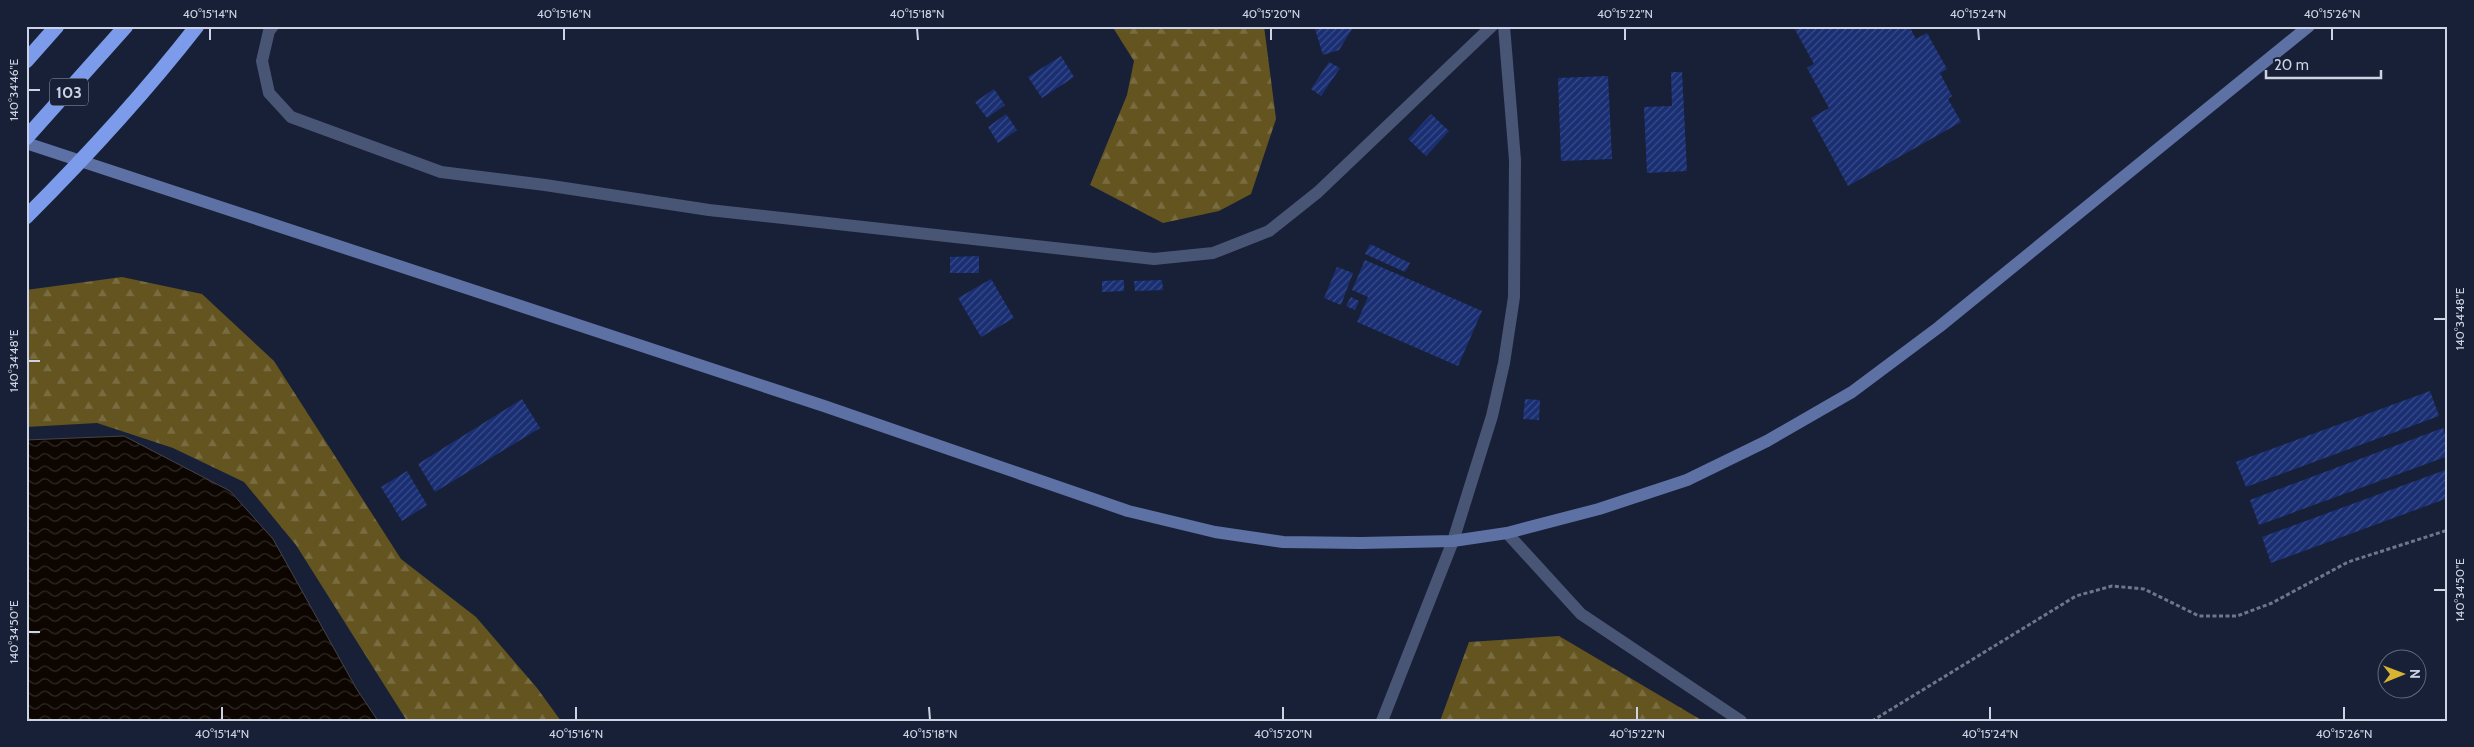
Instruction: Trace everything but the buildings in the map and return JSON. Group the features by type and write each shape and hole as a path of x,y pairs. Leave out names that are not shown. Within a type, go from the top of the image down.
{"highway":[{"path":"26,61 57,26"},
{"name":"103","path":"26,138 126,26"},
{"path":"26,217 83,160 162,71 197,26"}],"street":[{"path":"273,26 269,31 262,61 269,93 292,117 441,172 545,185 709,210 1154,259 1213,253 1269,231 1318,192 1492,26"},
{"path":"1382,721 1454,541 1492,416 1504,363 1514,297 1515,160 1504,26"},
{"path":"26,143 83,160 824,406 1128,511 1215,532 1283,542 1454,541 1507,533 1599,509 1687,480 1767,441 1852,392 1938,326 2309,26"},
{"path":"1507,533 1581,614 1741,721"}],"path":[{"path":"1872,721 2076,596 2112,586 2144,589 2200,616 2237,616 2272,603 2348,562 2448,530"}],"green space":[{"path":"1112,26 1264,26 1276,119 1251,194 1219,211 1163,223 1090,185 1127,95 1134,61"},
{"path":"122,277 202,294 274,361 401,559 476,617 537,688 561,721 407,721 296,545 244,482 173,448 97,423 26,427 26,290"},
{"path":"1559,636 1703,721 1440,721 1469,642"}],"water":[{"path":"124,436 230,491 273,539 356,688 378,721 26,721 26,440"}]}
